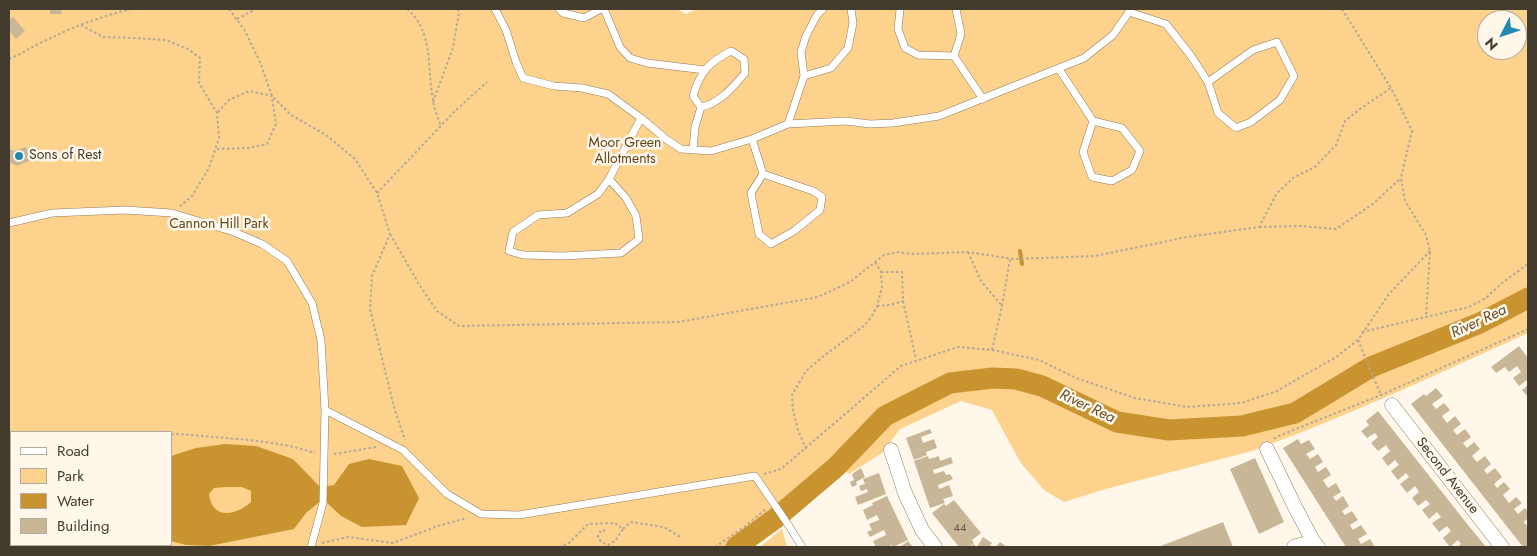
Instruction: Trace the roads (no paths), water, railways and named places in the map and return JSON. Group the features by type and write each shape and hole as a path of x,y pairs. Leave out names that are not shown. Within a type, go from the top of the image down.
{"street":[{"name":"Second Avenue","path":"1392,405 1502,547"},
{"path":"1267,449 1316,544 1294,547"},
{"path":"891,450 905,493 922,530 935,547"}],"lane":[{"path":"495,9 506,30 523,78 554,86 582,88 608,94 681,149 711,151 752,139 788,124 846,121 870,124 893,123 939,116 1084,58 1113,35 1129,10 1166,24 1192,56 1208,82 1218,113 1236,128 1251,122 1280,100 1294,76 1277,42 1253,50 1208,82"},
{"path":"559,9 563,13 584,18 602,9 620,46 630,58 647,63 705,70"},
{"path":"788,124 804,76 802,52 806,36 817,15 823,9"},
{"path":"804,76 832,68 848,48 852,23 851,9"},
{"path":"900,9 898,29 905,48 918,55 954,56"},
{"path":"954,56 961,34 956,9"},
{"path":"731,52 744,59 745,73 730,90 709,106 701,107 693,96 698,81 705,70 718,58 731,52"},
{"path":"954,56 983,99"},
{"path":"1059,69 1093,121 1122,128 1140,151 1132,170 1112,180 1092,177 1083,152 1093,121"},
{"path":"693,150 695,127 701,107"},
{"path":"610,178 626,198 636,216 639,239 621,253 563,256 523,255 509,251 513,232 538,215 567,213 598,194 610,178 641,118"},
{"path":"752,139 763,174 751,193 759,234 771,244 794,231 820,210 822,197 813,191 763,174"},
{"path":"9,223 52,213 125,210 172,213 234,232 262,244 287,261 312,303 321,340 325,410 323,503 312,546"},
{"path":"325,410 403,450 447,494 481,514 518,515 755,476 802,547"}],"water":[{"path":"225,444 256,446 293,459 320,487 334,485 349,464 369,459 402,466 419,498 406,525 362,527 341,516 323,499 306,513 294,529 209,546 186,545 172,541 172,456 196,448","holes":["226,487 242,487 251,491 251,502 238,510 225,513 219,512 215,508 209,494 214,488"]},
{"path":"9,457 10,457 10,540"}],"waterway":[{"path":"1020,251 1022,264"},
{"name":"River Rea","path":"736,547 776,518 836,467 885,416 950,383 993,378 1016,379 1042,386 1117,422 1169,430 1242,426 1295,413 1371,367 1480,323 1528,298"}],"place":[{"name":"Sons of Rest","path":"19,156"}],"park label":[{"name":"Moor Green Allotments","path":"625,152"},
{"name":"Cannon Hill Park","path":"219,225"}]}
